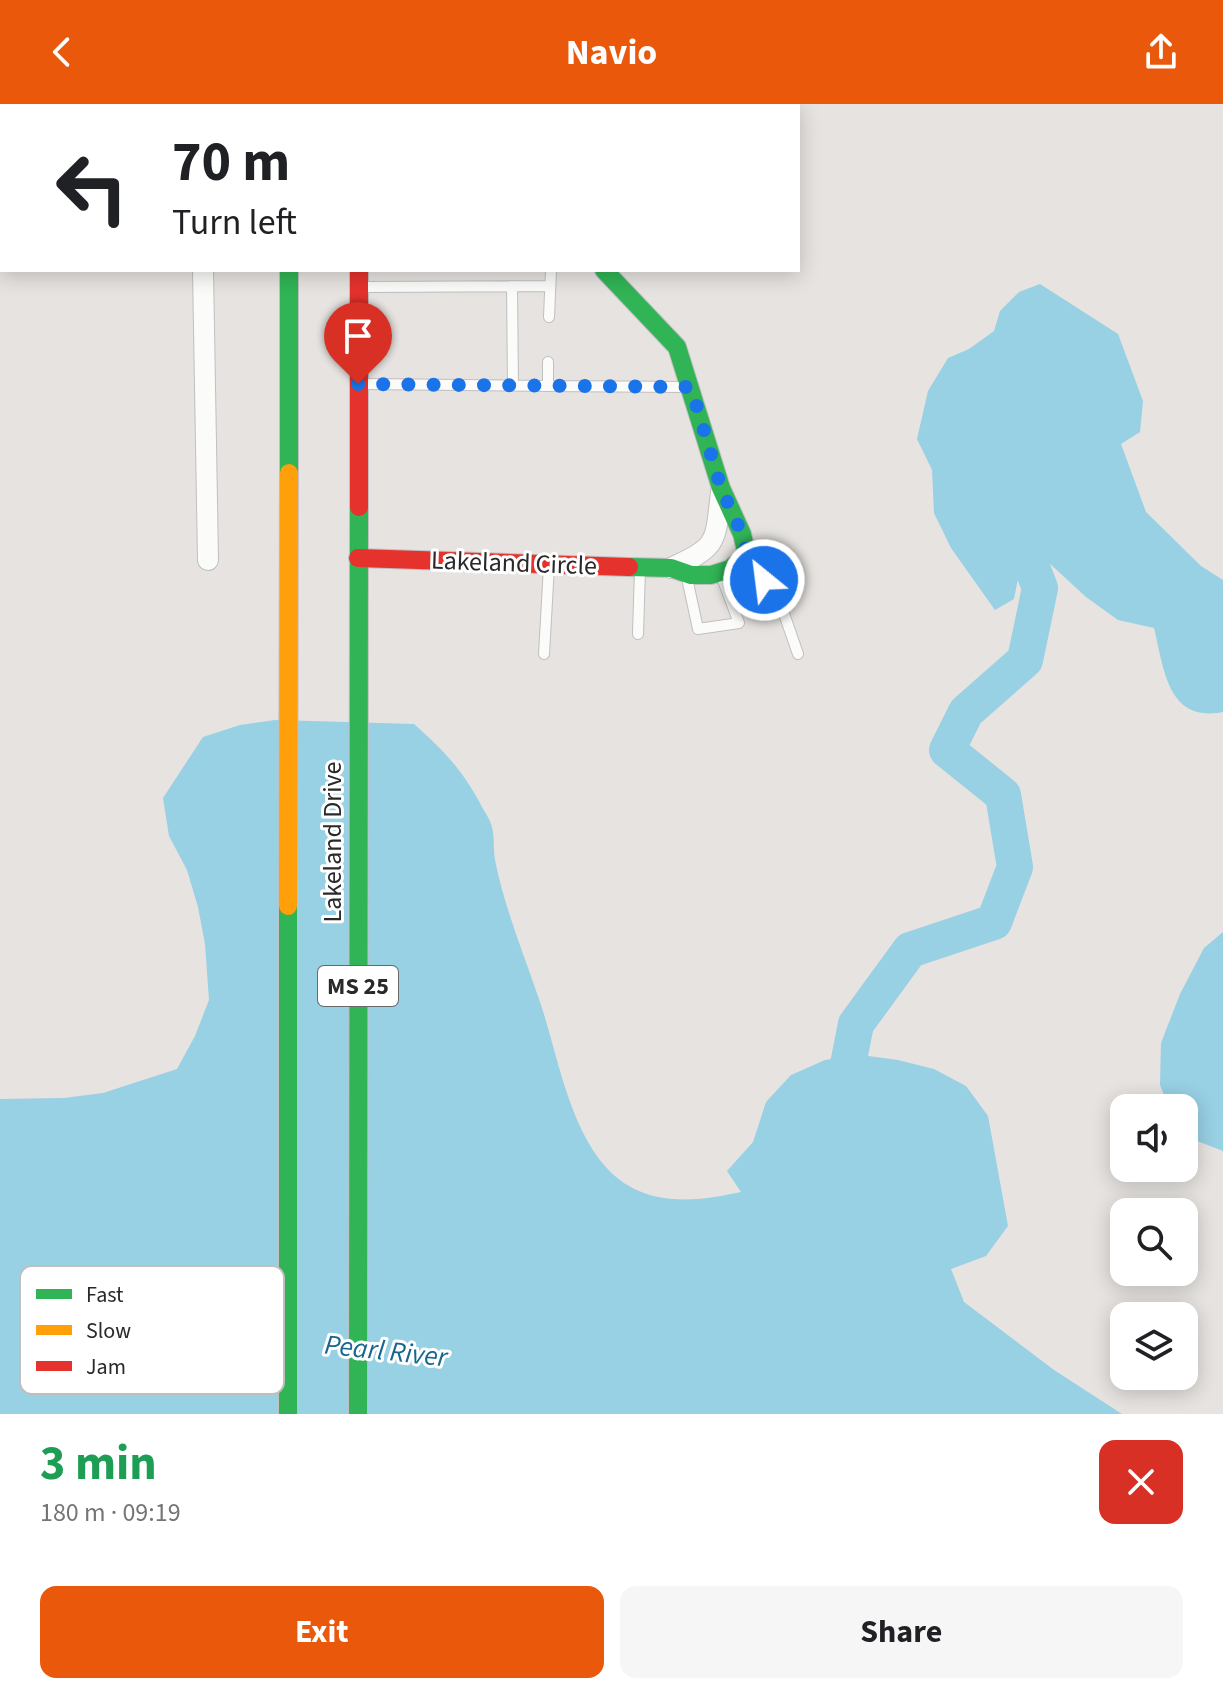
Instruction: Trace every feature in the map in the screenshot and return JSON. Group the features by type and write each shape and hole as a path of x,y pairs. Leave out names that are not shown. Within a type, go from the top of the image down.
{"main road":[{"name":"Lakeland Drive","path":"288,1414 289,272"},
{"path":"606,272 677,347 721,488 742,534 747,555 737,566 721,574"},
{"name":"Lakeland Drive","path":"358,1414 359,278"},
{"name":"Lakeland Circle","path":"358,558 640,567 721,574"}],"street":[{"path":"203,272 208,560"},
{"path":"679,572 702,554 716,536 721,488"}],"lane":[{"path":"549,317 551,272"},
{"path":"359,278 550,286"},
{"path":"512,286 513,385"},
{"path":"548,362 548,386"},
{"path":"358,384 691,387"},
{"path":"747,555 781,605 798,654"},
{"path":"544,654 549,564"},
{"path":"638,634 640,567"},
{"path":"679,572 698,629 739,623 721,574"}],"water":[{"path":"1040,284 1118,334 1143,401 1140,432 1121,444 1146,512 1201,566 1223,580 1223,712 1204,713 1190,709 1179,701 1165,675 1154,628 1118,620 1086,597 1034,549 1022,558 1014,599 995,610 951,548 934,513 932,470 917,439 928,391 948,358 969,349 994,331 1000,311 1019,292"},
{"name":"Pearl River","path":"275,720 414,724 443,751 473,791 491,824 504,897 571,1104 594,1152 610,1171 629,1186 656,1196 684,1200 741,1192 727,1171 753,1142 766,1102 791,1075 825,1060 861,1055 898,1060 934,1069 966,1086 988,1116 1008,1226 986,1256 951,1269 964,1302 1054,1370 1122,1414 0,1414 0,1099 64,1098 103,1093 177,1069 195,1036 209,1000 205,944 198,907 187,870 169,836 163,798 203,737 240,725"},
{"path":"1223,932 1223,1151 1198,1141 1198,1094 1164,1094 1160,1085 1161,1043 1180,994 1204,948"}],"waterway":[{"path":"840,1105 856,1024 910,950 994,922 1015,867 1003,795 947,750 966,712 1025,660 1040,588 1012,516 1007,511"}],"traffic: fast":[{"path":"289,272 289,473"},
{"path":"606,272 677,347 721,488 742,534 747,555 730,569 711,575 691,575 671,568 629,567"},
{"path":"358,1414 359,507"},
{"path":"288,906 288,1414"}],"traffic: slow":[{"path":"288,906 289,473"}],"traffic: jam":[{"path":"359,272 359,507"},
{"path":"358,558 629,567"}],"route":[{"path":"358,384 691,387 721,488 742,534 747,555 764,580"}]}
